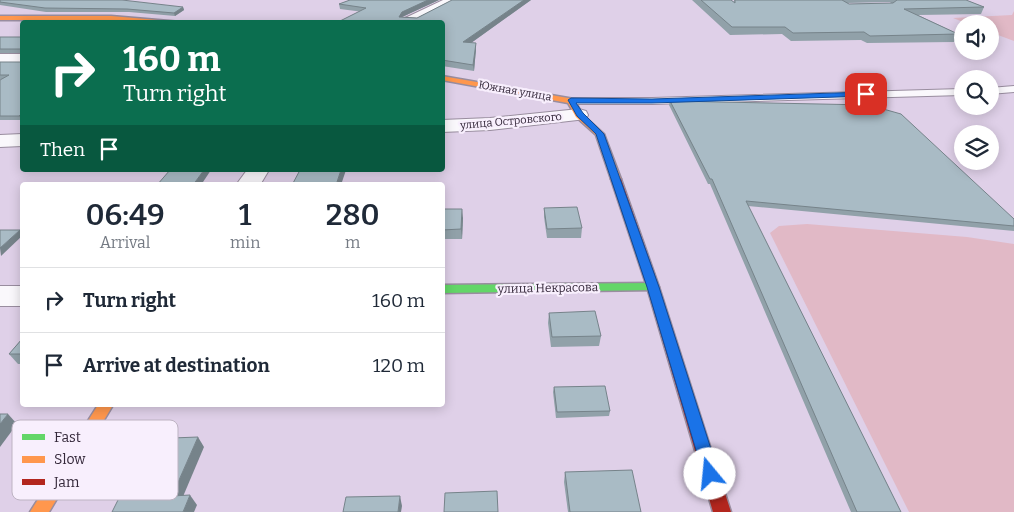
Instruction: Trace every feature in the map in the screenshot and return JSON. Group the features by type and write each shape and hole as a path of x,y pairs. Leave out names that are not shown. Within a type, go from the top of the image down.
{"street":[{"path":"412,20 452,0"},
{"path":"0,18 139,18 158,20"},
{"path":"0,59 20,59"},
{"name":"Южная улица","path":"445,79 575,108"},
{"path":"575,108 600,134 653,287 722,512"},
{"name":"улица Островского","path":"445,126 490,124 575,108"},
{"path":"0,141 20,140"},
{"name":"улица Некрасова","path":"445,289 653,287"},
{"path":"0,296 20,296"},
{"path":"97,420 105,407"},
{"path":"39,512 47,500"}],"lane":[{"path":"999,90 1014,89"},
{"path":"575,108 652,101 954,92"}],"shaded area":[{"path":"1014,11 1014,41 999,35 999,16 1012,15"},
{"path":"807,224 967,237 1014,244 1014,512 909,512 770,233 779,226"}],"building":[{"path":"0,0 122,0 183,7 174,13 127,9 45,8 0,2"},
{"path":"350,0 428,0 402,12 399,17 417,18 452,0 524,0 463,42 476,43 473,65 445,60 445,20 342,20 366,8 339,4"},
{"path":"701,0 731,0 735,3 735,0 842,0 849,4 893,3 897,0 966,0 984,7 904,9 954,32 954,34 870,36 864,32 793,33 785,27 732,27"},
{"path":"0,37 20,37 20,49 0,49"},
{"path":"0,62 20,62 19,116 0,116 0,80 9,75 0,75"},
{"path":"670,101 869,105 901,114 954,163 954,170 961,170 1014,219 1014,226 746,201 901,512 857,512 712,179 710,179"},
{"path":"168,172 203,172 195,182 160,182"},
{"path":"299,172 340,172 337,182 294,182"},
{"path":"577,207 582,228 547,229 544,208"},
{"path":"445,209 462,209 461,229 445,230"},
{"path":"0,230 20,230 0,248"},
{"path":"595,311 601,336 552,337 549,313"},
{"path":"20,341 20,354 9,354"},
{"path":"605,386 610,411 557,412 554,387"},
{"path":"0,414 8,414 0,424"},
{"path":"198,437 178,482 178,438"},
{"path":"632,470 641,512 570,512 565,472"},
{"path":"497,491 498,512 444,512 445,493"},
{"path":"190,495 183,512 112,512 118,500 178,500 178,496"},
{"path":"400,496 398,512 343,512 346,497"}],"traffic: fast":[{"path":"445,289 653,287"}],"traffic: slow":[{"path":"0,18 111,18 144,20"},
{"path":"445,79 571,101 579,115 600,134 616,179"},
{"path":"97,420 105,407"},
{"path":"39,512 47,500"}],"traffic: jam":[{"path":"616,179 653,287 722,512"}],"route":[{"path":"710,474 653,287 600,134 580,115 571,100 652,101 866,94"}]}
